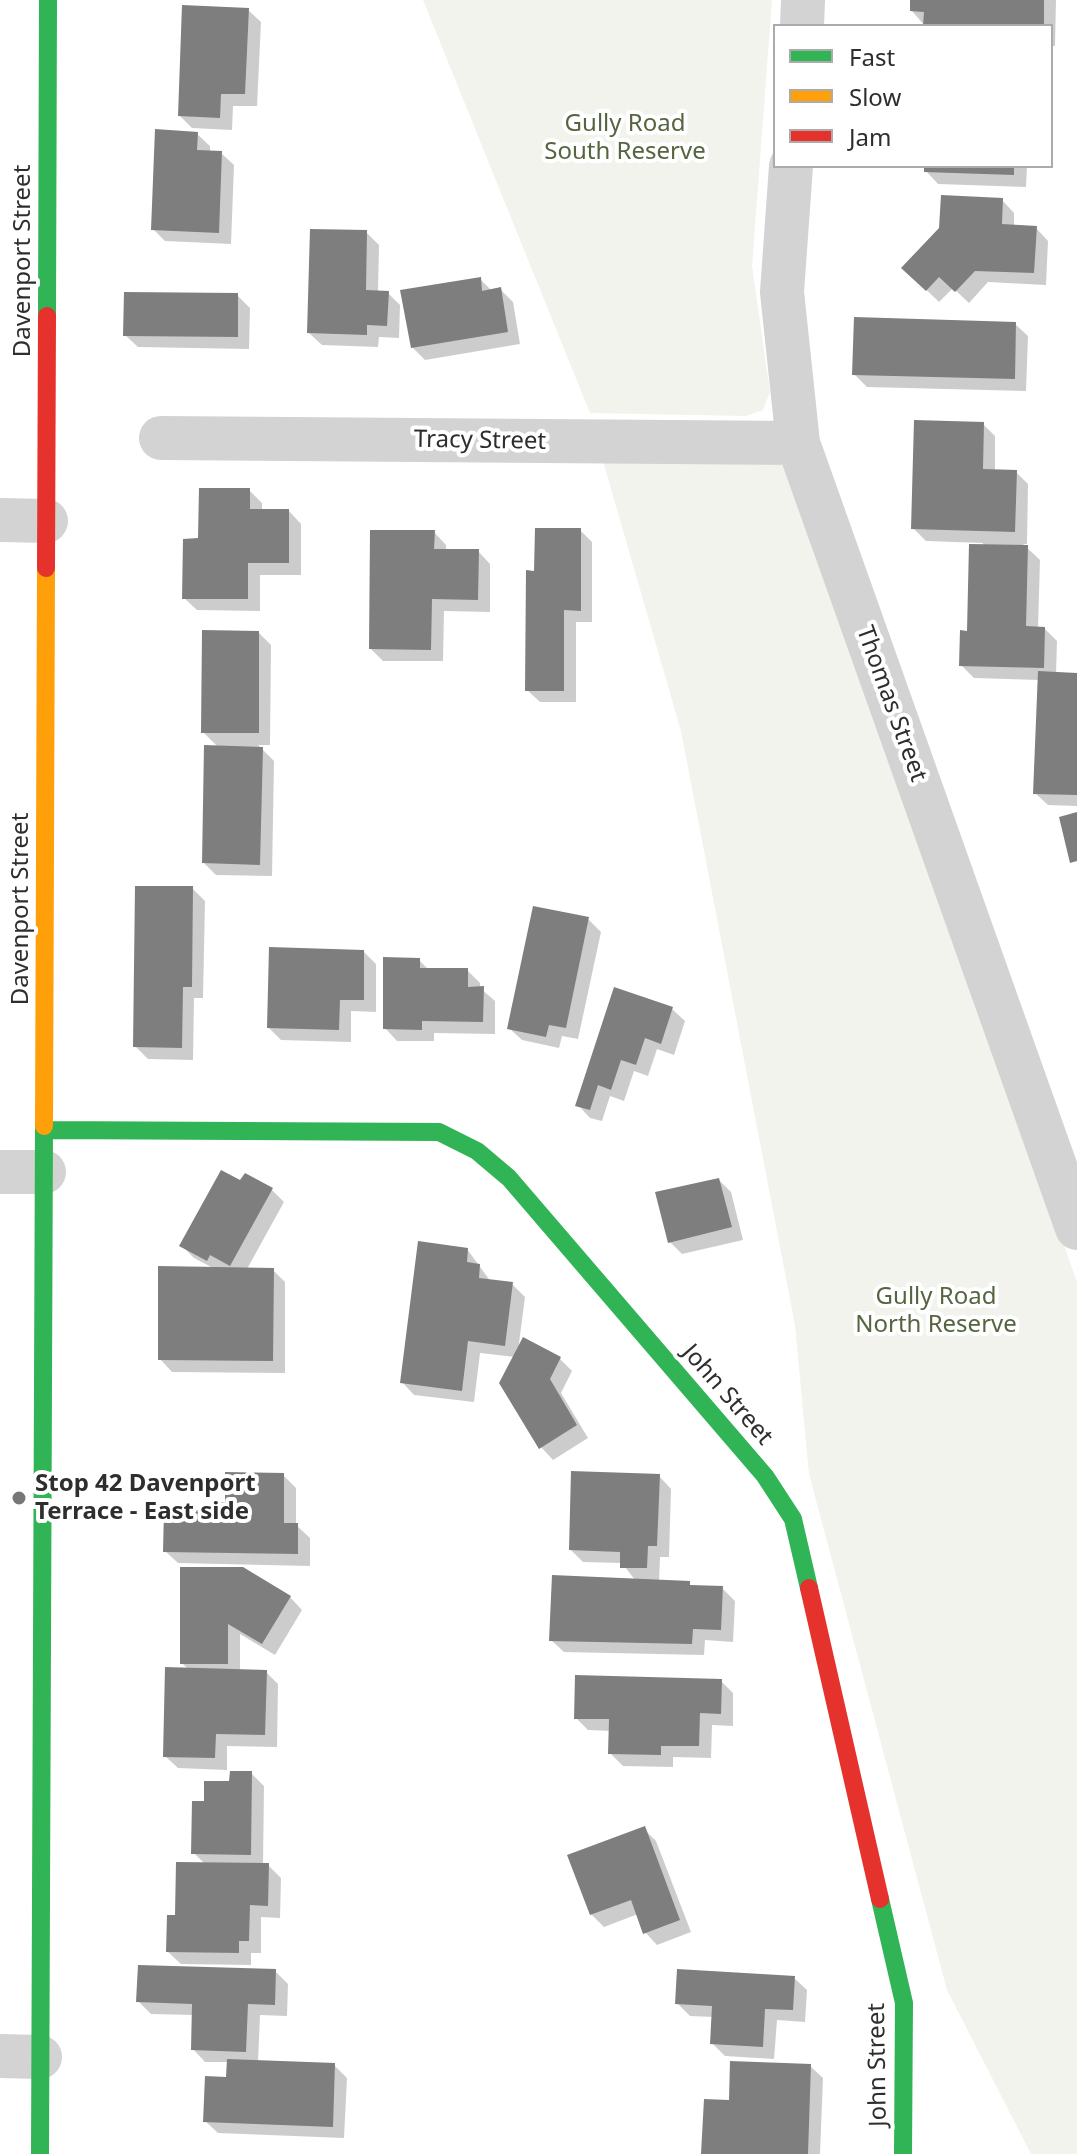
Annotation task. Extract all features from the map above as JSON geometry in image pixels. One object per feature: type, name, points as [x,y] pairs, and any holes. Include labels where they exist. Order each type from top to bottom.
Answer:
[{"type":"street","name":"Davenport Street","points":[[40,2154],[20,2056],[45,1130],[48,0]]},
{"type":"street","points":[[802,24],[803,0]]},
{"type":"street","name":"Thomas Street","points":[[791,168],[782,292],[798,443],[1077,1228]]},
{"type":"street","name":"Tracy Street","points":[[161,438],[798,443]]},
{"type":"street","points":[[0,520],[46,521]]},
{"type":"street","name":"John Street","points":[[45,1130],[439,1132],[463,1142],[491,1159],[509,1178],[765,1476],[793,1519],[904,2003],[903,2154]]},
{"type":"street","points":[[0,1172],[44,1172]]},
{"type":"green space","name":"Gully Road South Reserve","points":[[423,0],[772,0],[752,266],[770,392],[763,410],[746,416],[590,413]]},
{"type":"green space","name":"Gully Road North Reserve","points":[[603,461],[787,464],[1077,1282],[1077,2154],[1031,2154],[947,1990],[809,1474],[795,1325],[681,731]]},
{"type":"building","points":[[910,0],[1044,0],[1044,24],[923,24],[924,12],[910,11]]},
{"type":"building","points":[[182,5],[249,8],[245,94],[221,94],[220,118],[178,116]]},
{"type":"building","points":[[155,129],[198,132],[197,150],[222,151],[219,233],[151,230]]},
{"type":"building","points":[[924,168],[1014,168],[1014,175],[924,172]]},
{"type":"building","points":[[941,195],[1003,198],[1002,224],[1037,226],[1034,273],[975,271],[955,292],[939,277],[926,291],[901,268],[939,228]]},
{"type":"building","points":[[310,229],[367,230],[366,290],[389,291],[387,326],[367,325],[367,335],[307,333]]},
{"type":"building","points":[[481,277],[482,291],[501,287],[508,332],[411,348],[400,290]]},
{"type":"building","points":[[124,292],[238,293],[238,337],[123,336]]},
{"type":"building","points":[[854,317],[1016,322],[1015,379],[852,375]]},
{"type":"building","points":[[914,420],[984,422],[983,469],[1017,470],[1015,532],[911,529]]},
{"type":"building","points":[[199,488],[250,488],[250,509],[289,509],[289,563],[248,563],[248,599],[182,599],[183,539],[198,538]]},
{"type":"building","points":[[535,528],[581,528],[581,611],[564,610],[564,691],[525,691],[526,570],[534,571]]},
{"type":"building","points":[[370,530],[435,530],[434,549],[479,549],[478,600],[432,599],[431,650],[369,649]]},
{"type":"building","points":[[969,544],[1028,545],[1026,626],[1045,627],[1044,668],[959,666],[960,630],[967,631]]},
{"type":"building","points":[[202,630],[259,631],[259,733],[201,733]]},
{"type":"building","points":[[1038,671],[1077,673],[1077,795],[1033,794]]},
{"type":"building","points":[[204,745],[263,747],[260,865],[202,863]]},
{"type":"building","points":[[1077,812],[1077,861],[1070,863],[1059,817]]},
{"type":"building","points":[[135,886],[193,886],[192,987],[183,987],[182,1048],[133,1047]]},
{"type":"building","points":[[533,906],[589,917],[566,1028],[549,1025],[546,1037],[507,1029]]},
{"type":"building","points":[[269,947],[364,950],[364,1000],[340,1000],[339,1030],[267,1028]]},
{"type":"building","points":[[383,957],[420,958],[420,968],[468,968],[468,987],[484,986],[483,1022],[422,1021],[422,1030],[383,1029]]},
{"type":"building","points":[[614,987],[673,1007],[661,1044],[645,1038],[636,1065],[621,1060],[611,1090],[598,1085],[590,1110],[575,1106]]},
{"type":"building","points":[[221,1170],[240,1180],[245,1173],[273,1188],[230,1266],[210,1255],[207,1261],[179,1246]]},
{"type":"building","points":[[719,1178],[732,1227],[668,1243],[655,1192]]},
{"type":"building","points":[[418,1241],[468,1248],[467,1262],[480,1264],[479,1278],[513,1282],[505,1346],[468,1341],[462,1391],[400,1383]]},
{"type":"building","points":[[158,1266],[274,1268],[273,1361],[158,1360]]},
{"type":"building","points":[[523,1337],[561,1357],[550,1379],[577,1425],[539,1449],[499,1383]]},
{"type":"building","points":[[571,1471],[660,1474],[657,1546],[648,1546],[647,1568],[620,1568],[620,1552],[569,1550]]},
{"type":"building","points":[[225,1472],[284,1473],[284,1523],[298,1523],[298,1554],[163,1552],[164,1509],[212,1510],[212,1502],[225,1502]]},
{"type":"building","points":[[180,1567],[243,1567],[291,1596],[262,1644],[228,1624],[228,1664],[180,1664]]},
{"type":"building","points":[[552,1575],[690,1581],[690,1585],[723,1586],[721,1630],[693,1629],[692,1644],[549,1641]]},
{"type":"building","points":[[165,1667],[267,1670],[265,1735],[216,1734],[215,1758],[163,1757]]},
{"type":"building","points":[[575,1675],[722,1679],[721,1714],[700,1713],[699,1746],[661,1746],[661,1755],[608,1754],[609,1719],[574,1719]]},
{"type":"building","points":[[230,1771],[252,1771],[251,1855],[191,1854],[192,1801],[204,1801],[204,1781],[229,1781]]},
{"type":"building","points":[[645,1826],[680,1920],[643,1934],[631,1900],[590,1915],[567,1855]]},
{"type":"building","points":[[176,1862],[269,1863],[268,1906],[250,1905],[249,1941],[239,1941],[239,1953],[166,1952],[167,1915],[175,1915]]},
{"type":"building","points":[[138,1965],[276,1969],[275,2005],[248,2004],[246,2052],[191,2050],[192,2004],[136,2002]]},
{"type":"building","points":[[677,1969],[795,1976],[793,2010],[765,2009],[763,2047],[710,2044],[712,2006],[675,2004]]},
{"type":"building","points":[[227,2059],[335,2063],[333,2127],[203,2122],[205,2076],[226,2077]]},
{"type":"building","points":[[730,2061],[811,2064],[808,2154],[701,2154],[704,2099],[729,2100]]},
{"type":"traffic: fast","points":[[47,316],[48,0]]},
{"type":"traffic: fast","points":[[40,2154],[44,1126]]},
{"type":"traffic: fast","points":[[45,1130],[439,1132],[477,1151],[509,1178],[765,1476],[793,1519],[809,1588]]},
{"type":"traffic: fast","points":[[880,1899],[904,2003],[903,2154]]},
{"type":"traffic: slow","points":[[44,1126],[46,568]]},
{"type":"traffic: jam","points":[[46,568],[47,316]]},
{"type":"traffic: jam","points":[[809,1588],[880,1899]]},
{"type":"place","name":"Stop 42 Davenport Terrace - East side","points":[[19,1498]]}]
